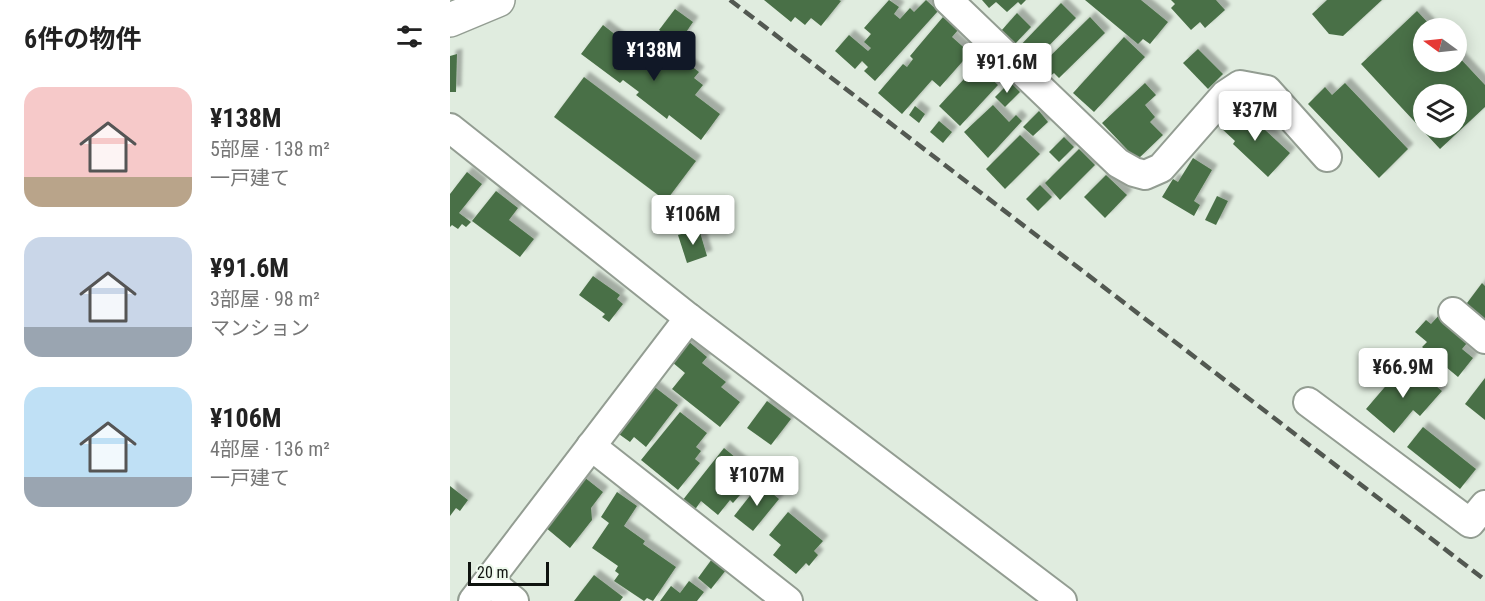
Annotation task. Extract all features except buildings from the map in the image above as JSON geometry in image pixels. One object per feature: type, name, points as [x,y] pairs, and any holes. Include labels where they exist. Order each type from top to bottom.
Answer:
[{"type":"street","points":[[450,20],[498,0]]},
{"type":"street","points":[[948,0],[1118,163],[1134,172],[1145,175],[1161,168],[1225,95],[1240,85],[1267,90],[1327,157]]},
{"type":"street","points":[[450,128],[689,318],[1062,601]]},
{"type":"street","points":[[1453,312],[1485,339]]},
{"type":"street","points":[[514,601],[481,591],[689,318]]},
{"type":"street","points":[[1308,402],[1470,523],[1485,504]]},
{"type":"street","points":[[591,446],[788,601]]},
{"type":"railway","points":[[730,0],[1485,580]]}]
